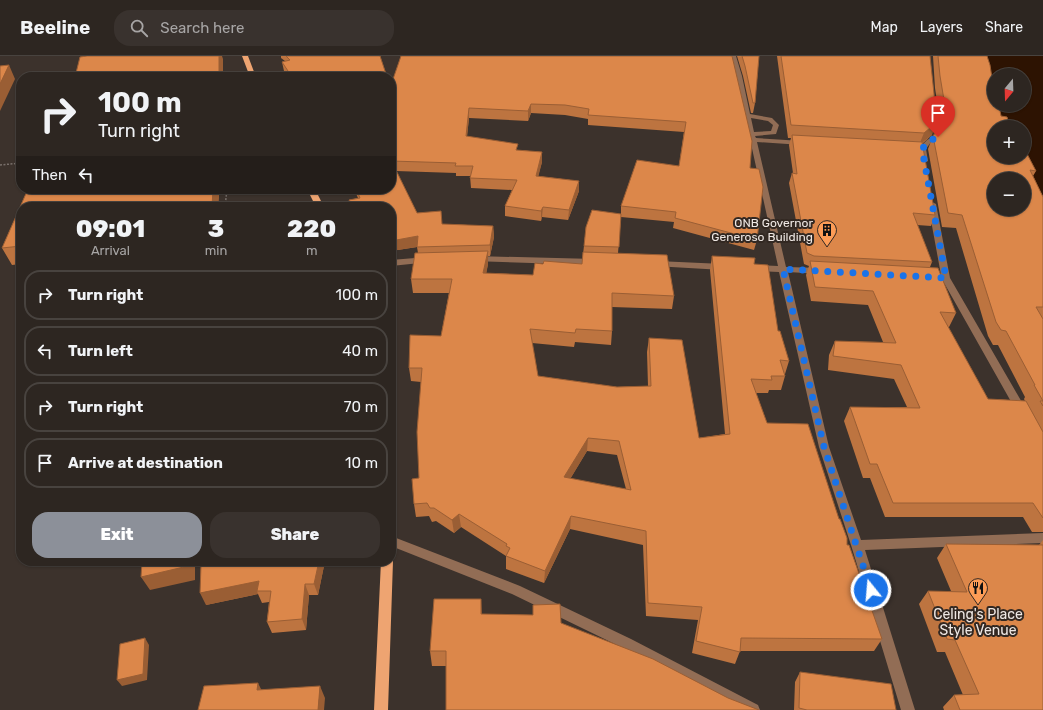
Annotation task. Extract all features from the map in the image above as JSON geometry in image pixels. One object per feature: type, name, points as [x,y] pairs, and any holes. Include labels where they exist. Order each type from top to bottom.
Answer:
[{"type":"main road","points":[[245,56],[251,72]]},
{"type":"main road","points":[[381,710],[387,566]]},
{"type":"street","points":[[731,58],[739,76],[746,115],[824,447],[857,545],[908,710]]},
{"type":"street","points":[[925,167],[918,149],[929,141],[938,137],[933,102]]},
{"type":"street","points":[[746,115],[770,119],[776,125],[774,133],[752,137]]},
{"type":"street","points":[[752,137],[806,143]]},
{"type":"street","points":[[931,198],[946,278],[1025,416]]},
{"type":"street","points":[[466,259],[503,258],[607,262]]},
{"type":"street","points":[[396,263],[437,260]]},
{"type":"street","points":[[647,264],[829,272]]},
{"type":"street","points":[[915,276],[946,278]]},
{"type":"street","points":[[857,545],[1043,538]]},
{"type":"street","points":[[396,543],[516,590],[626,643],[753,710]]},
{"type":"path","points":[[0,165],[16,163]]},
{"type":"shaded area","points":[[976,56],[1043,56],[1043,196],[1031,176],[1031,172],[1028,172],[1023,164],[1031,164],[1031,120],[1001,120],[998,112],[1031,112],[1031,68],[987,68],[987,84]]},
{"type":"building","points":[[219,56],[219,72],[76,72],[80,57]]},
{"type":"building","points":[[286,56],[380,56],[385,72],[289,72],[282,62],[290,60]]},
{"type":"building","points":[[401,56],[732,56],[752,141],[750,168],[759,169],[763,187],[757,240],[675,218],[676,212],[621,206],[637,160],[679,166],[686,122],[588,115],[589,109],[565,105],[531,104],[528,111],[469,108],[466,136],[518,144],[516,150],[542,152],[536,176],[579,181],[569,210],[543,207],[541,211],[505,206],[517,180],[470,178],[473,166],[455,166],[456,163],[396,161],[395,72]]},
{"type":"building","points":[[742,56],[759,56],[755,103],[753,103]]},
{"type":"building","points":[[781,56],[930,56],[937,122],[924,133],[791,125]]},
{"type":"building","points":[[938,56],[987,56],[990,68],[987,68],[987,112],[1000,112],[1001,116],[1007,117],[1008,120],[987,120],[987,164],[1031,164],[1031,161],[1036,171],[987,172],[987,216],[1031,216],[1031,172],[1043,197],[1043,307],[1036,307],[1043,319],[1043,401],[1006,331],[1001,330],[996,322],[962,215],[948,213],[933,136],[937,130],[948,124]]},
{"type":"building","points":[[9,65],[0,84],[0,66]]},
{"type":"building","points":[[792,135],[922,142],[935,215],[913,213],[932,262],[814,256],[807,253],[792,173],[797,174]]},
{"type":"building","points":[[396,170],[417,213],[441,211],[442,224],[493,226],[490,245],[417,247],[418,236],[396,240],[396,202],[350,202],[349,200],[360,198],[358,194],[396,194]]},
{"type":"building","points":[[26,194],[213,194],[212,202],[22,202]]},
{"type":"building","points":[[592,210],[621,214],[619,247],[584,246],[586,227]]},
{"type":"building","points":[[16,216],[16,247],[2,248]]},
{"type":"building","points":[[488,251],[483,273],[533,275],[535,263],[543,264],[544,261],[582,264],[583,252],[667,255],[674,296],[612,293],[612,331],[576,329],[575,333],[530,329],[538,376],[617,387],[651,386],[649,338],[682,340],[699,438],[730,434],[712,256],[755,258],[754,264],[768,265],[778,331],[780,331],[789,361],[780,360],[785,376],[771,376],[772,380],[751,379],[767,423],[808,424],[839,519],[847,538],[847,545],[849,545],[882,639],[741,638],[740,652],[696,641],[702,607],[648,603],[646,531],[571,516],[545,571],[506,556],[510,548],[506,546],[507,544],[459,514],[452,520],[434,508],[430,508],[427,503],[414,504],[412,479],[419,478],[417,432],[422,368],[409,368],[410,335],[441,336],[452,279],[411,279],[415,253]],"holes":[[[588,438],[619,441],[631,490],[564,477]]]},
{"type":"building","points":[[810,261],[938,268],[956,313],[940,312],[988,399],[1026,401],[1043,432],[1043,518],[1033,503],[893,503],[877,464],[870,464],[850,407],[920,408],[901,365],[833,356],[835,341],[896,343],[873,291],[815,287]]},
{"type":"building","points":[[946,544],[1043,545],[1043,710],[960,710],[954,695],[979,694],[955,640],[947,639],[928,591],[967,592]]},
{"type":"building","points":[[142,566],[188,566],[141,577]]},
{"type":"building","points":[[201,566],[318,566],[314,584],[305,584],[302,619],[267,622],[271,591],[257,591],[259,581],[200,593]]},
{"type":"building","points":[[434,599],[481,599],[481,614],[533,615],[533,605],[560,604],[561,623],[653,659],[728,698],[759,710],[446,710],[446,651],[430,651]]},
{"type":"building","points":[[145,638],[143,674],[117,680],[120,644]]},
{"type":"building","points":[[800,672],[891,684],[896,710],[807,710],[799,708]]},
{"type":"building","points":[[258,683],[257,690],[320,686],[318,710],[198,710],[204,686]]},
{"type":"place","name":"ONB Governor Generoso Building","points":[[827,247]]},
{"type":"place","name":"Celing's Place Style Venue","points":[[978,605]]},
{"type":"route","points":[[871,590],[824,447],[783,269],[946,278],[922,149],[929,141],[938,137]]}]
